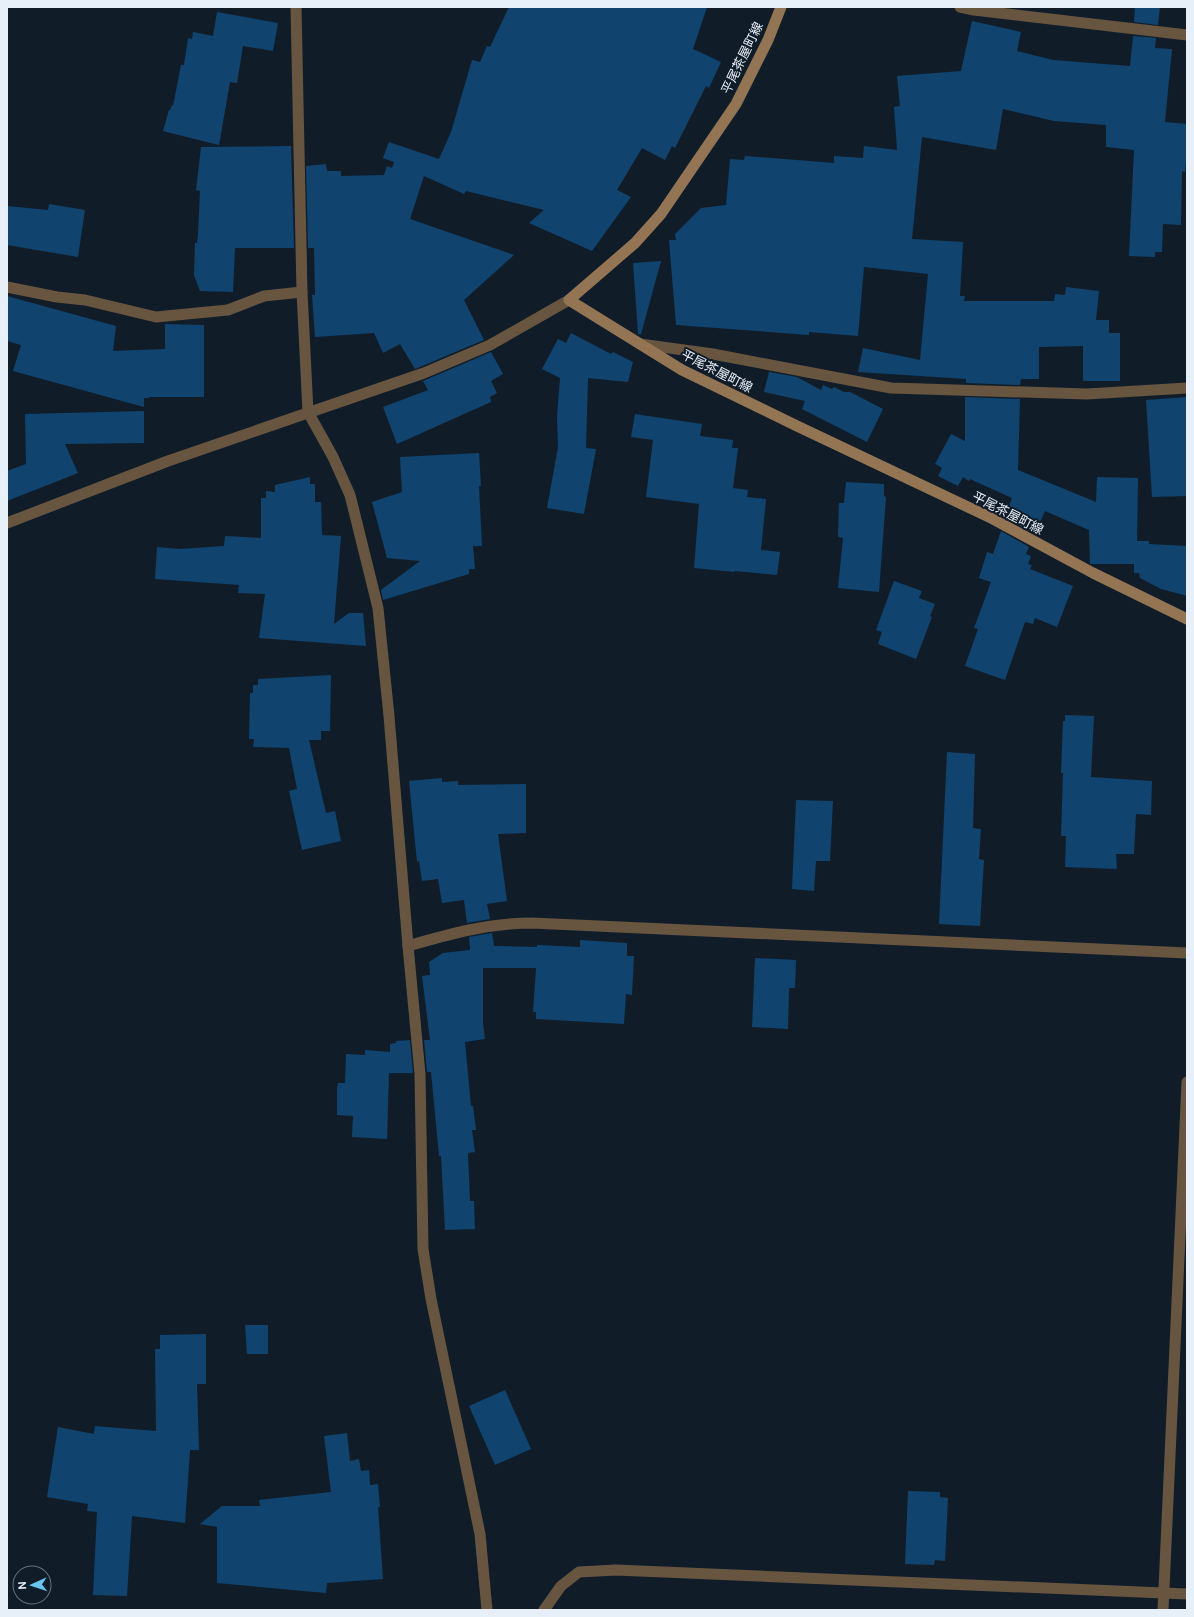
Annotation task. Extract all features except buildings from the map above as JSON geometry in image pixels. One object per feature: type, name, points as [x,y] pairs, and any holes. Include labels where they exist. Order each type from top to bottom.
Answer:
[{"type":"main road","name":"平尾茶屋町線","points":[[781,7],[768,40],[736,104],[661,214],[635,243],[569,300],[682,370],[989,517],[1093,573],[1187,619]]},
{"type":"street","points":[[296,7],[302,292],[308,412],[333,457],[350,496],[378,608],[389,716],[420,1074],[423,1249],[431,1299],[480,1534],[487,1610]]},
{"type":"street","points":[[960,7],[990,12],[1187,35]]},
{"type":"street","points":[[7,287],[57,297],[85,300],[156,317],[228,310],[264,296],[302,292]]},
{"type":"street","points":[[7,523],[168,460],[424,373],[490,345],[569,300]]},
{"type":"street","points":[[640,344],[713,354],[891,388],[1087,394],[1187,388]]},
{"type":"street","points":[[408,946],[447,934],[477,928],[508,923],[532,923],[1187,953]]},
{"type":"street","points":[[1163,1610],[1187,1082]]},
{"type":"street","points":[[544,1610],[561,1586],[579,1572],[616,1570],[1187,1594]]}]
